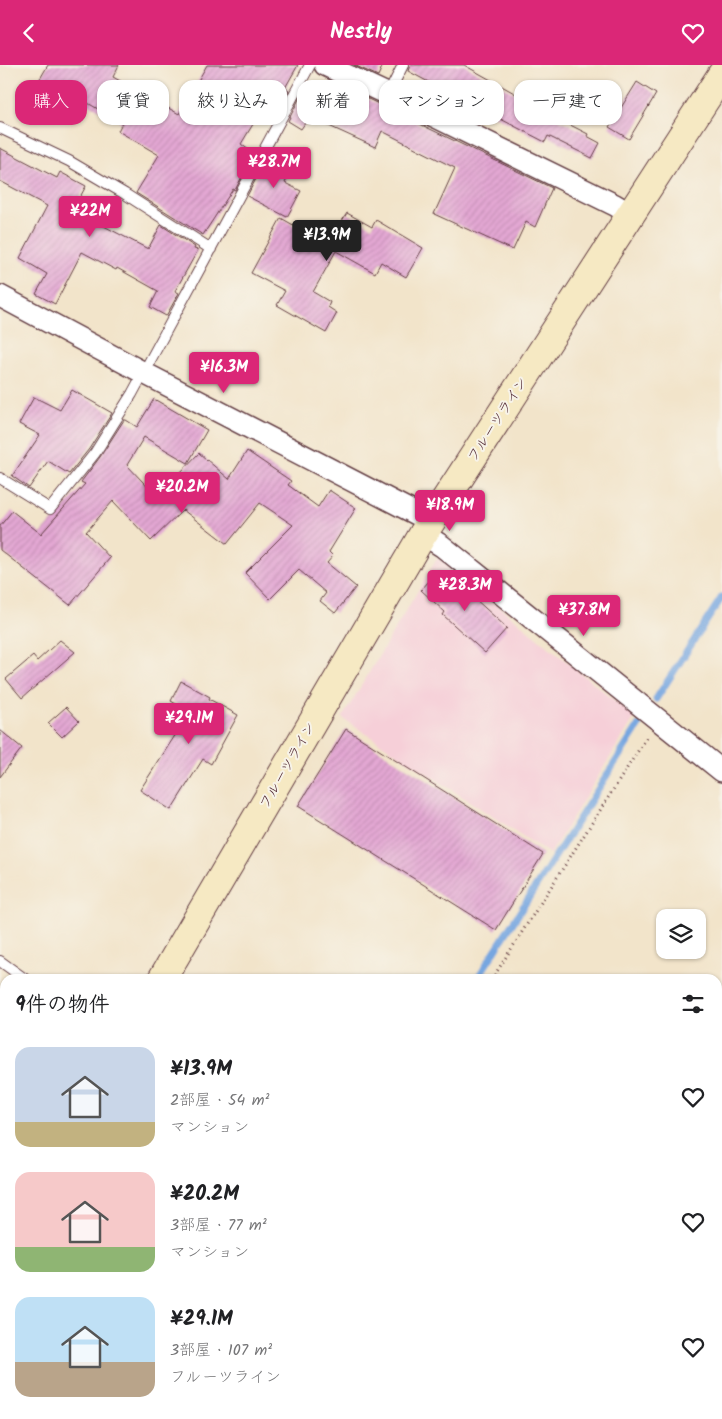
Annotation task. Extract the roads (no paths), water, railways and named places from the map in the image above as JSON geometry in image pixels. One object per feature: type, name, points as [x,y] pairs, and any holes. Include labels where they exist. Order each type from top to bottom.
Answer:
[{"type":"street","points":[[325,65],[379,91]]},
{"type":"street","name":"フルーツライン","points":[[165,974],[427,528],[722,74]]},
{"type":"street","points":[[450,125],[597,196],[630,214]]},
{"type":"street","points":[[0,296],[427,528],[442,545],[722,771]]},
{"type":"lane","points":[[0,478],[50,509],[95,453],[144,373],[310,65]]},
{"type":"lane","points":[[396,80],[403,65]]},
{"type":"lane","points":[[0,128],[69,161],[211,249]]},
{"type":"lane","points":[[0,961],[17,974]]},
{"type":"waterway","points":[[656,699],[722,597]]},
{"type":"waterway","points":[[480,974],[639,725]]}]
